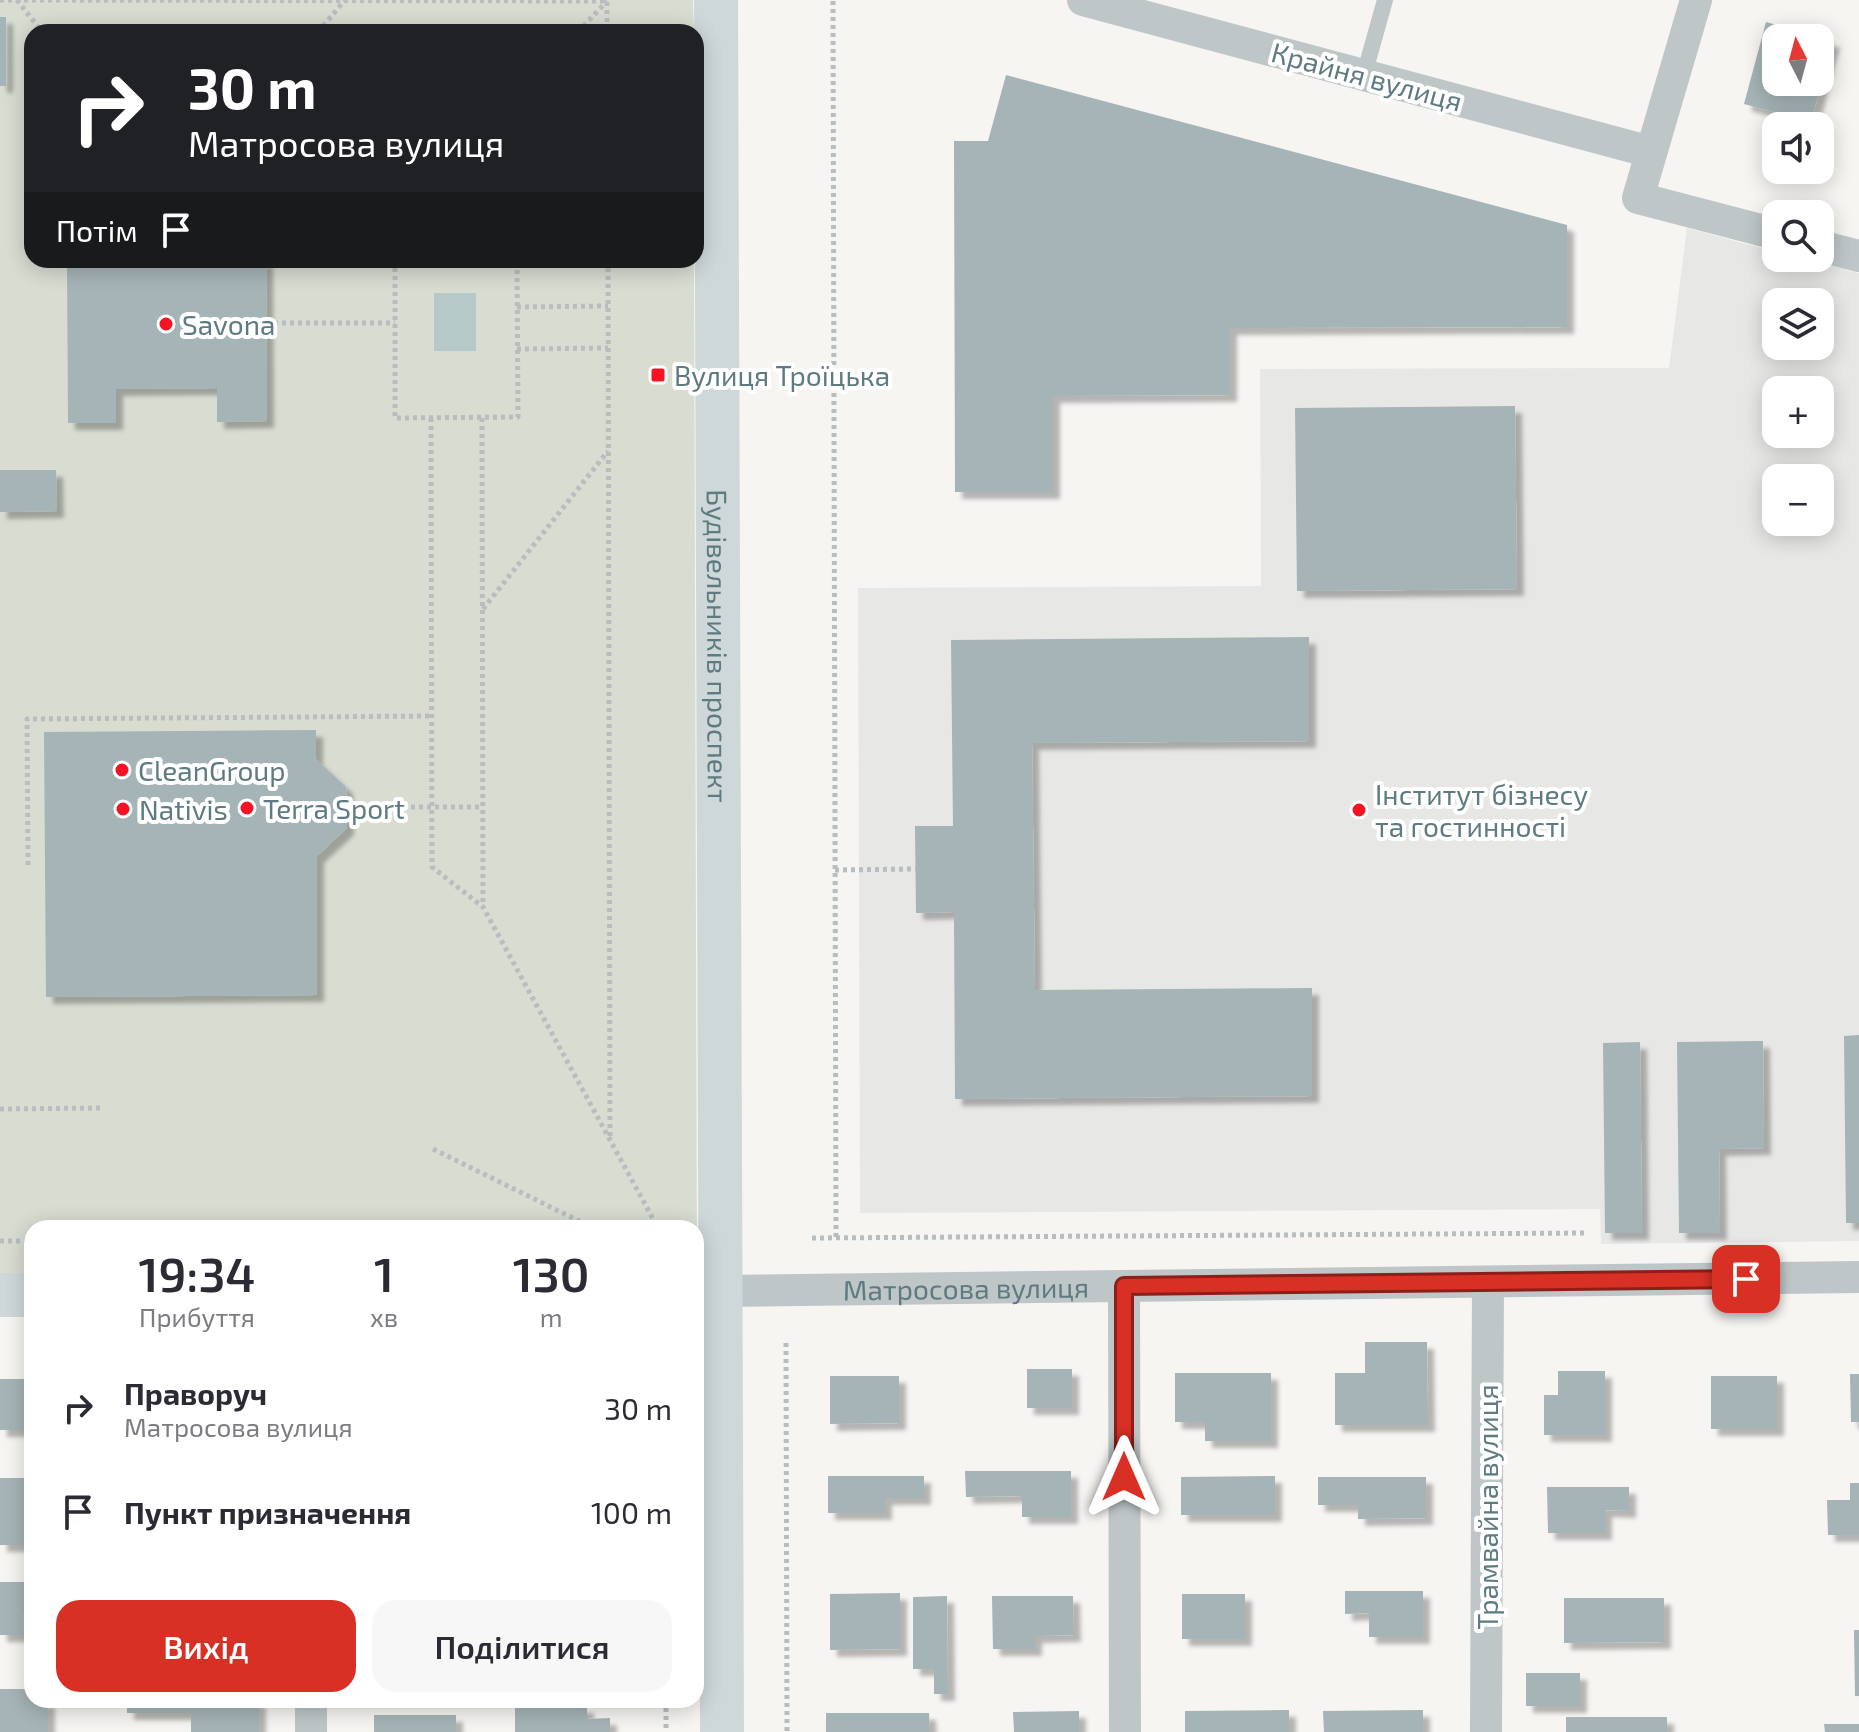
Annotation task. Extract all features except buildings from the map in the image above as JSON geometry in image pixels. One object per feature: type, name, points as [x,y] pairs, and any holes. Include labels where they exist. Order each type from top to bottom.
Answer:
[{"type":"main road","name":"Будівельників проспект","points":[[716,0],[708,1291],[722,1732]]},
{"type":"main road","points":[[0,1295],[24,1295]]},
{"type":"street","name":"Крайня вулиця","points":[[1083,0],[1651,152]]},
{"type":"street","points":[[1696,0],[1638,198],[1762,230]]},
{"type":"street","points":[[1834,250],[1859,256]]},
{"type":"street","name":"Матросова вулиця","points":[[708,1291],[1859,1277]]},
{"type":"street","name":"Трамвайна вулиця","points":[[1486,1732],[1488,1282]]},
{"type":"street","points":[[1124,1286],[1125,1732]]},
{"type":"street","points":[[311,1708],[311,1732]]},
{"type":"lane","points":[[1364,75],[1385,0]]},
{"type":"path","points":[[0,0],[607,1]]},
{"type":"path","points":[[17,0],[36,24]]},
{"type":"path","points":[[325,24],[345,0]]},
{"type":"path","points":[[585,24],[607,1]]},
{"type":"path","points":[[607,1],[607,24]]},
{"type":"path","points":[[833,1],[836,1237]]},
{"type":"path","points":[[395,268],[395,418],[518,417],[517,268]]},
{"type":"path","points":[[608,268],[610,1139]]},
{"type":"path","points":[[517,307],[608,306]]},
{"type":"path","points":[[266,323],[395,323]]},
{"type":"path","points":[[517,349],[608,348]]},
{"type":"path","points":[[431,418],[432,867],[483,907],[654,1220]]},
{"type":"path","points":[[482,418],[483,907]]},
{"type":"path","points":[[482,610],[609,449]]},
{"type":"path","points":[[28,865],[27,719],[431,716]]},
{"type":"path","points":[[347,807],[483,807]]},
{"type":"path","points":[[835,870],[916,869]]},
{"type":"path","points":[[0,1109],[101,1108]]},
{"type":"path","points":[[433,1149],[577,1220]]},
{"type":"path","points":[[812,1238],[1586,1233]]},
{"type":"path","points":[[0,1241],[24,1241]]},
{"type":"path","points":[[786,1343],[787,1732]]},
{"type":"path","points":[[666,1708],[666,1732]]},
{"type":"shaded area","points":[[0,0],[693,0],[694,24],[24,24],[24,268],[694,268],[697,1220],[24,1220],[24,1275],[0,1275]]},
{"type":"shaded area","name":"Інститут бізнесу та гостинності","points":[[1687,228],[1762,248],[1762,272],[1834,272],[1834,267],[1859,273],[1859,1241],[1601,1244],[1600,1209],[860,1213],[858,588],[1261,586],[1260,369],[1669,368]]},
{"type":"shaded area","points":[[434,293],[476,293],[476,351],[434,351]]},
{"type":"place","name":"Savona","points":[[166,324]]},
{"type":"place","name":"Вулиця Троїцька","points":[[658,375]]},
{"type":"place","name":"CleanGroup","points":[[122,770]]},
{"type":"place","name":"Terra Sport","points":[[247,808]]},
{"type":"place","name":"Nativis","points":[[123,809]]},
{"type":"place","name":"Інститут бізнесу та гостинності","points":[[1359,810]]},
{"type":"route","points":[[1124,1477],[1124,1286],[1746,1279]]}]
